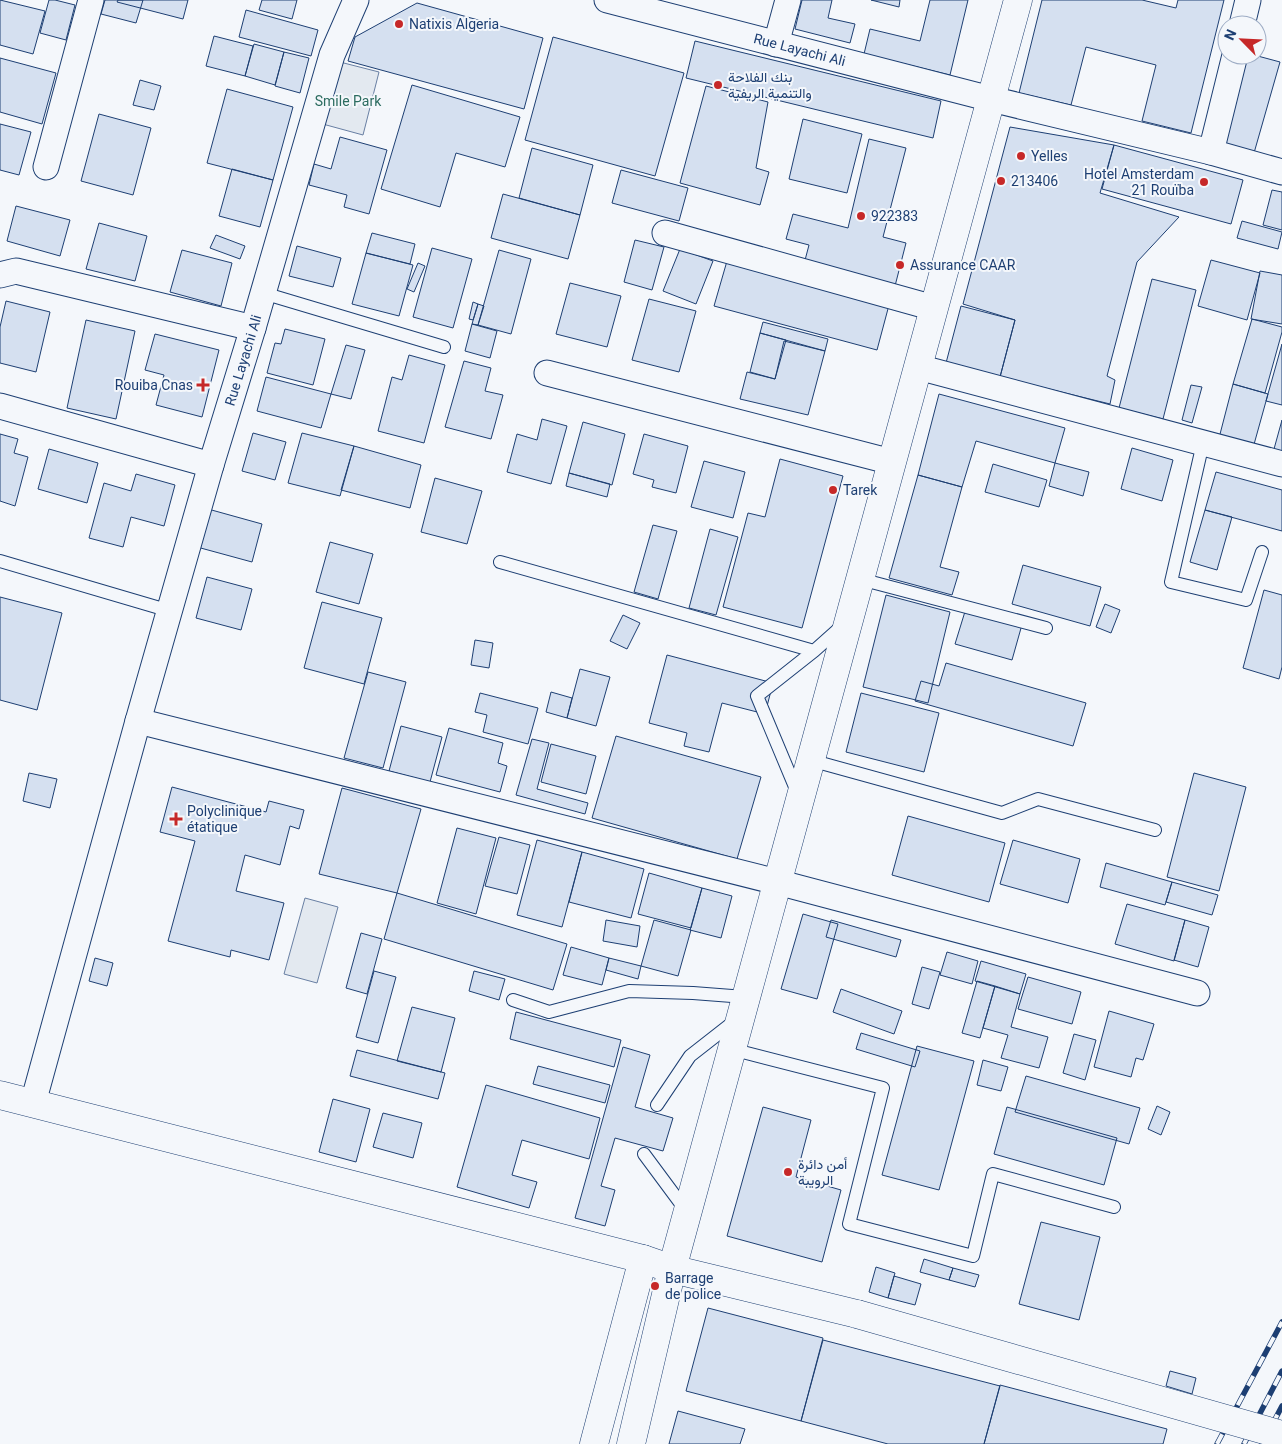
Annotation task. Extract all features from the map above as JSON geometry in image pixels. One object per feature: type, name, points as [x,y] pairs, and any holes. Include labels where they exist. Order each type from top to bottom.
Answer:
[{"type":"main road","points":[[633,1442],[672,1269],[687,1212],[1018,0]]},
{"type":"main road","points":[[0,1095],[672,1269],[857,1314],[1282,1435]]},
{"type":"main road","points":[[594,1444],[643,1260]]},
{"type":"street","points":[[46,167],[91,0]]},
{"type":"street","name":"Rue Layachi Ali","points":[[32,1103],[211,465],[253,328],[332,55],[356,0]]},
{"type":"street","name":"Rue Layachi Ali","points":[[608,0],[665,7],[776,44],[991,99],[1211,152],[1282,172]]},
{"type":"street","points":[[776,44],[788,0]]},
{"type":"street","points":[[1244,15],[1248,0]]},
{"type":"street","points":[[1211,152],[1233,65]]},
{"type":"street","points":[[665,233],[934,308]]},
{"type":"street","points":[[0,276],[16,272],[253,328]]},
{"type":"street","points":[[918,367],[1282,464]]},
{"type":"street","points":[[546,373],[892,462]]},
{"type":"street","points":[[0,406],[211,465]]},
{"type":"street","points":[[138,721],[777,882],[1198,993]]},
{"type":"lane","points":[[263,293],[444,347]]},
{"type":"lane","points":[[1203,443],[1170,582],[1246,600],[1262,552]]},
{"type":"lane","points":[[0,560],[170,611]]},
{"type":"lane","points":[[500,562],[814,651]]},
{"type":"lane","points":[[860,579],[1046,628]]},
{"type":"lane","points":[[800,798],[757,696],[814,651],[849,620]]},
{"type":"lane","points":[[810,760],[1002,813],[1038,799],[1155,830]]},
{"type":"lane","points":[[513,1000],[549,1012],[629,991],[693,993],[743,1007]]},
{"type":"lane","points":[[657,1105],[690,1056],[743,1007]]},
{"type":"lane","points":[[732,1049],[883,1088],[849,1224],[973,1256],[993,1174],[1114,1207]]},
{"type":"lane","points":[[644,1154],[687,1212]]},
{"type":"green space","name":"Smile Park","points":[[336,61],[379,72],[363,135],[319,123]]},
{"type":"green space","points":[[305,898],[338,907],[317,983],[284,974]]},
{"type":"building","points":[[0,0],[45,11],[33,54],[0,45]]},
{"type":"building","points":[[49,0],[75,5],[66,40],[40,33]]},
{"type":"building","points":[[105,0],[143,0],[136,23],[101,14]]},
{"type":"building","points":[[118,0],[188,0],[183,19],[117,2]]},
{"type":"building","points":[[262,0],[297,0],[292,19],[259,10]]},
{"type":"building","points":[[802,0],[832,0],[828,18],[855,24],[850,43],[795,29]]},
{"type":"building","points":[[871,0],[900,0],[899,7]]},
{"type":"building","points":[[930,0],[968,0],[950,75],[864,54],[870,29],[920,41]]},
{"type":"building","points":[[1042,0],[1142,0],[1176,8],[1178,0],[1224,0],[1220,15],[1217,15],[1217,28],[1191,133],[1142,121],[1156,65],[1086,47],[1071,105],[1019,93]]},
{"type":"building","points":[[417,3],[543,38],[524,109],[348,61],[355,37]]},
{"type":"building","points":[[246,10],[318,30],[311,56],[239,37]]},
{"type":"building","points":[[214,36],[253,46],[245,76],[206,66]]},
{"type":"building","points":[[553,37],[684,73],[655,176],[525,140]]},
{"type":"building","points":[[695,41],[941,101],[933,138],[686,78]]},
{"type":"building","points":[[254,44],[284,52],[275,85],[245,76]]},
{"type":"building","points":[[284,52],[309,58],[300,93],[275,86]]},
{"type":"building","points":[[0,58],[56,73],[42,124],[0,112]]},
{"type":"building","points":[[1267,58],[1280,62],[1254,153],[1217,142],[1238,65],[1267,65]]},
{"type":"building","points":[[140,80],[161,86],[154,110],[133,105]]},
{"type":"building","points":[[412,85],[520,117],[505,167],[456,153],[440,207],[381,189]]},
{"type":"building","points":[[706,86],[768,102],[756,168],[769,172],[760,205],[680,183]]},
{"type":"building","points":[[227,89],[293,107],[273,180],[207,163]]},
{"type":"building","points":[[99,114],[151,128],[133,195],[81,181]]},
{"type":"building","points":[[803,119],[862,134],[847,193],[789,179]]},
{"type":"building","points":[[0,124],[31,132],[19,175],[0,170]]},
{"type":"building","points":[[1010,127],[1114,145],[1100,193],[1179,217],[1137,262],[1107,376],[1115,380],[1110,404],[1000,377],[1015,320],[963,304]]},
{"type":"building","points":[[340,137],[387,150],[369,214],[344,207],[347,195],[309,185],[314,164],[331,169]]},
{"type":"building","points":[[869,139],[906,148],[883,237],[906,243],[895,286],[804,264],[809,245],[786,239],[793,214],[848,228]]},
{"type":"building","points":[[1114,145],[1243,180],[1231,224],[1102,189]]},
{"type":"building","points":[[532,148],[593,165],[580,215],[519,198]]},
{"type":"building","points":[[232,169],[273,180],[260,227],[219,216]]},
{"type":"building","points":[[621,170],[688,188],[679,221],[612,203]]},
{"type":"building","points":[[1272,190],[1282,192],[1282,230],[1263,225]]},
{"type":"building","points":[[503,194],[580,215],[568,259],[491,238]]},
{"type":"building","points":[[16,206],[70,220],[60,256],[7,241]]},
{"type":"building","points":[[1242,221],[1282,232],[1278,249],[1237,238]]},
{"type":"building","points":[[99,223],[147,236],[135,281],[86,269]]},
{"type":"building","points":[[372,233],[415,244],[410,264],[366,253]]},
{"type":"building","points":[[216,235],[245,246],[240,259],[210,248]]},
{"type":"building","points":[[635,240],[664,247],[652,290],[624,282]]},
{"type":"building","points":[[297,246],[341,258],[333,287],[289,276]]},
{"type":"building","points":[[432,248],[472,259],[453,328],[413,317]]},
{"type":"building","points":[[680,249],[713,261],[696,304],[663,291]]},
{"type":"building","points":[[182,250],[232,263],[221,306],[170,292]]},
{"type":"building","points":[[499,250],[531,259],[511,334],[478,325]]},
{"type":"building","points":[[366,253],[413,265],[399,316],[352,304]]},
{"type":"building","points":[[1211,260],[1260,273],[1247,320],[1198,306]]},
{"type":"building","points":[[727,261],[889,305],[877,350],[714,306]]},
{"type":"building","points":[[418,263],[425,266],[414,292],[407,289]]},
{"type":"building","points":[[1260,271],[1282,275],[1282,324],[1251,319]]},
{"type":"building","points":[[1152,279],[1196,290],[1163,419],[1119,408]]},
{"type":"building","points":[[570,283],[621,296],[607,347],[556,334]]},
{"type":"building","points":[[649,299],[696,311],[679,372],[632,360]]},
{"type":"building","points":[[6,301],[50,312],[36,372],[0,363],[0,327]]},
{"type":"building","points":[[473,302],[478,304],[473,320],[469,319]]},
{"type":"building","points":[[478,304],[484,306],[478,325],[472,324]]},
{"type":"building","points":[[961,306],[1015,320],[1000,377],[946,363]]},
{"type":"building","points":[[1252,319],[1282,327],[1265,393],[1233,384]]},
{"type":"building","points":[[86,320],[135,331],[116,419],[67,408]]},
{"type":"building","points":[[763,322],[828,339],[825,351],[760,333]]},
{"type":"building","points":[[472,324],[497,331],[490,358],[465,351]]},
{"type":"building","points":[[285,329],[325,339],[313,385],[267,373],[275,343],[281,344]]},
{"type":"building","points":[[760,333],[786,340],[775,379],[750,372]]},
{"type":"building","points":[[155,334],[219,350],[202,417],[156,405],[164,375],[145,370]]},
{"type":"building","points":[[784,341],[825,351],[808,415],[740,399],[747,372],[775,379]]},
{"type":"building","points":[[1282,344],[1282,405],[1266,401]]},
{"type":"building","points":[[346,345],[365,350],[351,399],[331,394]]},
{"type":"building","points":[[409,355],[445,365],[424,443],[378,431],[392,377],[402,380]]},
{"type":"building","points":[[464,361],[491,368],[485,391],[503,395],[491,439],[445,427]]},
{"type":"building","points":[[266,377],[331,394],[321,428],[257,411]]},
{"type":"building","points":[[1233,384],[1268,394],[1253,448],[1219,438]]},
{"type":"building","points":[[1191,385],[1202,387],[1192,423],[1182,420]]},
{"type":"building","points":[[939,394],[1065,428],[1055,463],[976,441],[962,487],[918,475]]},
{"type":"building","points":[[542,419],[567,426],[551,484],[507,472],[517,434],[537,440]]},
{"type":"building","points":[[1282,420],[1282,452],[1274,449]]},
{"type":"building","points":[[583,422],[625,434],[612,485],[569,473]]},
{"type":"building","points":[[253,433],[286,442],[275,480],[242,471]]},
{"type":"building","points":[[302,433],[354,446],[340,496],[288,483]]},
{"type":"building","points":[[0,434],[18,439],[14,453],[28,457],[15,506],[0,501]]},
{"type":"building","points":[[644,434],[688,446],[676,493],[652,487],[654,480],[633,474]]},
{"type":"building","points":[[354,446],[421,465],[410,508],[341,490]]},
{"type":"building","points":[[1132,448],[1173,460],[1162,501],[1121,489]]},
{"type":"building","points":[[49,449],[98,463],[87,503],[38,489]]},
{"type":"building","points":[[780,459],[843,476],[802,628],[723,607],[748,513],[765,517]]},
{"type":"building","points":[[704,461],[745,472],[733,518],[691,507]]},
{"type":"building","points":[[1055,463],[1089,472],[1083,496],[1049,486]]},
{"type":"building","points":[[993,464],[1047,480],[1039,507],[985,492]]},
{"type":"building","points":[[1216,472],[1282,490],[1282,531],[1205,510]]},
{"type":"building","points":[[569,473],[610,484],[607,497],[566,486]]},
{"type":"building","points":[[136,474],[175,485],[164,526],[131,517],[123,547],[89,538],[104,483],[131,491]]},
{"type":"building","points":[[918,475],[962,487],[940,567],[959,572],[952,595],[889,578]]},
{"type":"building","points":[[435,478],[482,491],[467,544],[421,532]]},
{"type":"building","points":[[208,509],[262,524],[252,562],[197,547]]},
{"type":"building","points":[[1205,510],[1232,517],[1217,570],[1190,562]]},
{"type":"building","points":[[653,525],[677,531],[658,599],[634,592]]},
{"type":"building","points":[[710,529],[738,537],[716,615],[689,608]]},
{"type":"building","points":[[330,542],[373,554],[359,604],[316,592]]},
{"type":"building","points":[[1023,565],[1101,587],[1090,626],[1012,604]]},
{"type":"building","points":[[207,577],[252,589],[241,630],[196,618]]},
{"type":"building","points":[[1264,590],[1282,595],[1282,667],[1279,679],[1243,668]]},
{"type":"building","points":[[886,595],[950,612],[928,703],[863,687]]},
{"type":"building","points":[[0,597],[62,613],[37,710],[0,700]]},
{"type":"building","points":[[322,602],[382,618],[364,684],[304,668]]},
{"type":"building","points":[[1105,604],[1120,610],[1111,633],[1096,627]]},
{"type":"building","points":[[967,605],[1023,621],[1012,660],[955,644]]},
{"type":"building","points":[[623,615],[640,623],[627,649],[610,641]]},
{"type":"building","points":[[475,640],[493,643],[489,668],[471,665]]},
{"type":"building","points":[[667,655],[773,683],[765,714],[722,703],[709,752],[684,746],[687,733],[649,723]]},
{"type":"building","points":[[946,663],[1086,703],[1073,746],[915,701],[921,681],[939,686]]},
{"type":"building","points":[[580,669],[610,677],[596,726],[567,718]]},
{"type":"building","points":[[368,672],[406,682],[383,768],[344,758]]},
{"type":"building","points":[[551,692],[572,698],[567,718],[546,712]]},
{"type":"building","points":[[480,693],[538,708],[528,744],[483,732],[487,715],[475,712]]},
{"type":"building","points":[[861,693],[939,713],[924,772],[846,752]]},
{"type":"building","points":[[401,726],[442,737],[430,782],[389,771]]},
{"type":"building","points":[[449,728],[503,743],[498,763],[507,766],[500,792],[436,775]]},
{"type":"building","points":[[616,736],[761,777],[737,859],[592,818]]},
{"type":"building","points":[[532,739],[549,743],[537,789],[588,803],[585,814],[516,795]]},
{"type":"building","points":[[551,744],[596,756],[586,794],[541,782]]},
{"type":"building","points":[[29,773],[57,779],[50,808],[23,801]]},
{"type":"building","points":[[1194,773],[1246,787],[1219,891],[1167,877]]},
{"type":"building","points":[[172,787],[266,812],[269,801],[304,810],[299,829],[290,826],[280,865],[245,855],[236,891],[284,903],[269,960],[231,950],[230,957],[168,941],[195,841],[160,832]]},
{"type":"building","points":[[342,788],[421,809],[397,893],[319,874]]},
{"type":"building","points":[[908,816],[1005,843],[989,902],[892,875]]},
{"type":"building","points":[[457,828],[496,838],[476,914],[437,903]]},
{"type":"building","points":[[499,837],[530,845],[517,894],[485,886]]},
{"type":"building","points":[[537,840],[582,852],[562,927],[517,915]]},
{"type":"building","points":[[1013,840],[1080,859],[1068,903],[1000,884]]},
{"type":"building","points":[[582,852],[644,869],[631,918],[569,902]]},
{"type":"building","points":[[1106,863],[1172,882],[1165,905],[1100,887]]},
{"type":"building","points":[[649,873],[702,888],[691,928],[638,914]]},
{"type":"building","points":[[1172,882],[1218,895],[1212,915],[1166,902]]},
{"type":"building","points":[[702,888],[732,896],[721,938],[690,930]]},
{"type":"building","points":[[397,893],[567,944],[553,990],[384,939]]},
{"type":"building","points":[[1127,904],[1185,920],[1174,961],[1115,944]]},
{"type":"building","points":[[803,914],[838,924],[817,999],[781,989]]},
{"type":"building","points":[[606,920],[640,926],[637,947],[603,941]]},
{"type":"building","points":[[654,920],[691,930],[678,976],[641,966]]},
{"type":"building","points":[[831,920],[901,940],[896,957],[826,937]]},
{"type":"building","points":[[1185,920],[1209,927],[1198,967],[1174,960]]},
{"type":"building","points":[[361,933],[382,939],[367,994],[346,988]]},
{"type":"building","points":[[571,947],[609,958],[602,985],[563,975]]},
{"type":"building","points":[[947,952],[978,961],[972,984],[940,975]]},
{"type":"building","points":[[95,958],[113,963],[107,986],[89,981]]},
{"type":"building","points":[[609,958],[641,966],[638,979],[606,970]]},
{"type":"building","points":[[981,961],[1026,974],[1020,994],[975,981]]},
{"type":"building","points":[[922,967],[940,972],[929,1009],[912,1004]]},
{"type":"building","points":[[374,971],[396,977],[378,1043],[356,1037]]},
{"type":"building","points":[[474,971],[505,979],[499,1000],[469,991]]},
{"type":"building","points":[[1028,977],[1081,992],[1072,1024],[1018,1009]]},
{"type":"building","points":[[977,981],[995,986],[980,1038],[962,1033]]},
{"type":"building","points":[[995,986],[1020,994],[1011,1027],[1048,1037],[1039,1068],[1001,1058],[1008,1035],[983,1028]]},
{"type":"building","points":[[841,989],[902,1011],[894,1034],[833,1012]]},
{"type":"building","points":[[412,1007],[455,1018],[441,1072],[397,1061]]},
{"type":"building","points":[[1109,1011],[1154,1024],[1143,1060],[1136,1058],[1131,1077],[1094,1067]]},
{"type":"building","points":[[516,1012],[621,1040],[614,1067],[510,1039]]},
{"type":"building","points":[[861,1033],[920,1051],[915,1067],[856,1049]]},
{"type":"building","points":[[1074,1034],[1096,1040],[1085,1080],[1063,1073]]},
{"type":"building","points":[[917,1046],[974,1061],[939,1190],[882,1175]]},
{"type":"building","points":[[623,1047],[650,1055],[635,1107],[673,1118],[663,1151],[615,1138],[601,1186],[615,1190],[605,1226],[575,1218]]},
{"type":"building","points":[[357,1050],[445,1073],[438,1099],[350,1076]]},
{"type":"building","points":[[983,1060],[1008,1067],[1001,1091],[977,1085]]},
{"type":"building","points":[[538,1066],[610,1085],[605,1103],[533,1084]]},
{"type":"building","points":[[1026,1076],[1140,1108],[1129,1144],[1015,1112]]},
{"type":"building","points":[[486,1085],[600,1118],[589,1159],[522,1140],[512,1175],[537,1182],[529,1208],[457,1187]]},
{"type":"building","points":[[333,1099],[370,1109],[356,1162],[319,1152]]},
{"type":"building","points":[[1157,1106],[1170,1112],[1161,1135],[1148,1129]]},
{"type":"building","points":[[763,1107],[811,1120],[796,1177],[841,1190],[822,1262],[727,1236]]},
{"type":"building","points":[[1007,1107],[1117,1138],[1104,1185],[994,1154]]},
{"type":"building","points":[[383,1113],[422,1123],[413,1158],[373,1147]]},
{"type":"building","points":[[1041,1222],[1100,1237],[1079,1320],[1019,1304]]},
{"type":"building","points":[[924,1259],[953,1268],[949,1280],[920,1272]]},
{"type":"building","points":[[876,1267],[895,1273],[888,1298],[869,1292]]},
{"type":"building","points":[[953,1268],[979,1275],[975,1287],[949,1280]]},
{"type":"building","points":[[894,1276],[921,1284],[915,1305],[888,1298]]},
{"type":"building","points":[[708,1308],[823,1338],[801,1421],[686,1391]]},
{"type":"building","points":[[823,1340],[1000,1386],[984,1444],[888,1444],[801,1421]]},
{"type":"building","points":[[1170,1371],[1196,1378],[1192,1394],[1166,1386]]},
{"type":"building","points":[[1000,1385],[1167,1429],[1163,1444],[984,1444]]},
{"type":"building","points":[[678,1411],[745,1429],[740,1444],[669,1444]]},
{"type":"railway","points":[[1217,1444],[1282,1322]]},
{"type":"railway","points":[[1244,1444],[1282,1371]]},
{"type":"railway","points":[[1262,1444],[1282,1406]]},
{"type":"place","name":"Natixis Algeria","points":[[399,24]]},
{"type":"place","name":"بنك الفلاحة والتنمية الريفية","points":[[718,85]]},
{"type":"place","name":"Yelles","points":[[1021,156]]},
{"type":"place","name":"213406","points":[[1001,181]]},
{"type":"place","name":"Hotel Amsterdam 21 Rouïba","points":[[1204,182]]},
{"type":"place","name":"922383","points":[[861,216]]},
{"type":"place","name":"Assurance CAAR","points":[[900,265]]},
{"type":"place","name":"Rouiba Cnas","points":[[203,385]]},
{"type":"place","name":"Tarek","points":[[833,490]]},
{"type":"place","name":"Polyclinique étatique","points":[[176,819]]},
{"type":"place","name":"أمن دائرة الرويبة","points":[[788,1172]]},
{"type":"place","name":"Barrage de police","points":[[655,1286]]}]
